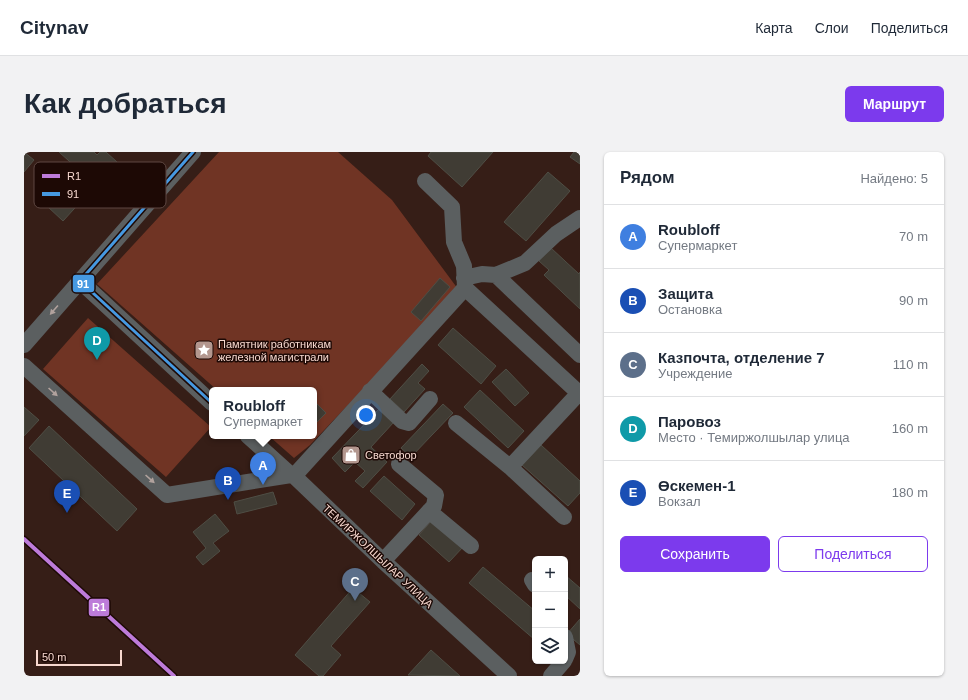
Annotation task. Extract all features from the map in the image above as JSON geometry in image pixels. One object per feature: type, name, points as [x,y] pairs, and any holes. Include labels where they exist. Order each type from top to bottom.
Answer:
[{"type":"street","points":[[166,183],[193,152]]},
{"type":"street","points":[[424,181],[452,207],[454,242],[464,266],[465,283],[579,393],[510,467]]},
{"type":"street","points":[[24,345],[144,208]]},
{"type":"street","points":[[24,366],[167,495],[292,475],[370,391],[465,283],[482,274],[496,275],[525,263],[556,234],[580,218]]},
{"type":"street","points":[[496,275],[580,355]]},
{"type":"street","points":[[80,281],[209,400]]},
{"type":"street","points":[[370,391],[402,421],[409,423],[430,400]]},
{"type":"street","points":[[456,423],[510,467],[564,517]]},
{"type":"street","name":"ТЕМИРЖОЛШЫЛАР УЛИЦА","points":[[251,439],[509,676]]},
{"type":"street","points":[[383,561],[434,506],[436,495],[399,464]]},
{"type":"street","points":[[429,511],[471,546]]},
{"type":"street","points":[[551,676],[562,664]]},
{"type":"shaded area","points":[[219,152],[338,152],[392,200],[458,289],[317,438],[317,387],[214,387],[97,284]]},
{"type":"shaded area","points":[[88,318],[209,425],[209,429],[166,477],[43,369]]},
{"type":"shaded area","points":[[272,439],[316,439],[310,445],[294,458]]},
{"type":"building","points":[[24,152],[34,160],[24,172]]},
{"type":"building","points":[[59,152],[94,152],[97,155],[100,152],[106,152],[117,162],[70,162]]},
{"type":"building","points":[[431,152],[493,152],[462,187],[428,156]]},
{"type":"building","points":[[574,152],[580,152],[580,164],[570,157]]},
{"type":"building","points":[[548,172],[570,191],[526,241],[504,222]]},
{"type":"building","points":[[49,208],[75,208],[63,221]]},
{"type":"building","points":[[551,248],[579,274],[580,272],[580,309],[544,275],[549,270],[539,261]]},
{"type":"building","points":[[440,278],[450,287],[421,321],[411,312]]},
{"type":"building","points":[[453,328],[496,366],[481,384],[438,345]]},
{"type":"building","points":[[422,364],[429,371],[418,383],[425,389],[404,412],[390,399]]},
{"type":"building","points":[[506,369],[529,393],[515,406],[492,382]]},
{"type":"building","points":[[480,390],[524,431],[508,448],[464,407]]},
{"type":"building","points":[[317,404],[326,413],[317,422]]},
{"type":"building","points":[[443,404],[453,413],[411,457],[401,448]]},
{"type":"building","points":[[24,407],[39,420],[24,436]]},
{"type":"building","points":[[380,408],[394,422],[371,447],[387,462],[363,488],[355,481],[365,471],[355,462],[345,472],[332,458]]},
{"type":"building","points":[[49,426],[137,509],[117,531],[29,448]]},
{"type":"building","points":[[541,445],[580,481],[580,493],[568,506],[522,465]]},
{"type":"building","points":[[384,476],[415,504],[402,520],[370,491]]},
{"type":"building","points":[[273,492],[277,504],[237,514],[234,502]]},
{"type":"building","points":[[215,514],[229,531],[213,543],[220,551],[203,565],[196,557],[206,548],[193,532]]},
{"type":"building","points":[[433,519],[464,546],[449,562],[419,535]]},
{"type":"building","points":[[483,567],[532,608],[532,637],[469,583]]},
{"type":"building","points":[[568,578],[580,588],[580,609],[568,598]]},
{"type":"building","points":[[353,588],[370,602],[331,646],[341,655],[323,676],[319,676],[295,655]]},
{"type":"building","points":[[580,619],[580,645],[568,635],[568,633]]},
{"type":"building","points":[[431,650],[460,676],[408,675]]},
{"type":"transit line","name":"91","points":[[166,183],[193,152]]},
{"type":"transit line","name":"91","points":[[144,208],[80,281],[209,400]]},
{"type":"transit line","name":"R1","points":[[24,539],[174,676]]},
{"type":"place","name":"Памятник работникам железной магистрали","points":[[204,350]]},
{"type":"place","name":"Паровоз","points":[[97,360]]},
{"type":"place","name":"Светофор","points":[[351,455]]},
{"type":"place","name":"Roubloff","points":[[263,485]]},
{"type":"place","name":"Защита","points":[[228,500]]},
{"type":"place","name":"Өскемен-1","points":[[67,513]]},
{"type":"place","name":"Казпочта, отделение 7","points":[[355,601]]}]
